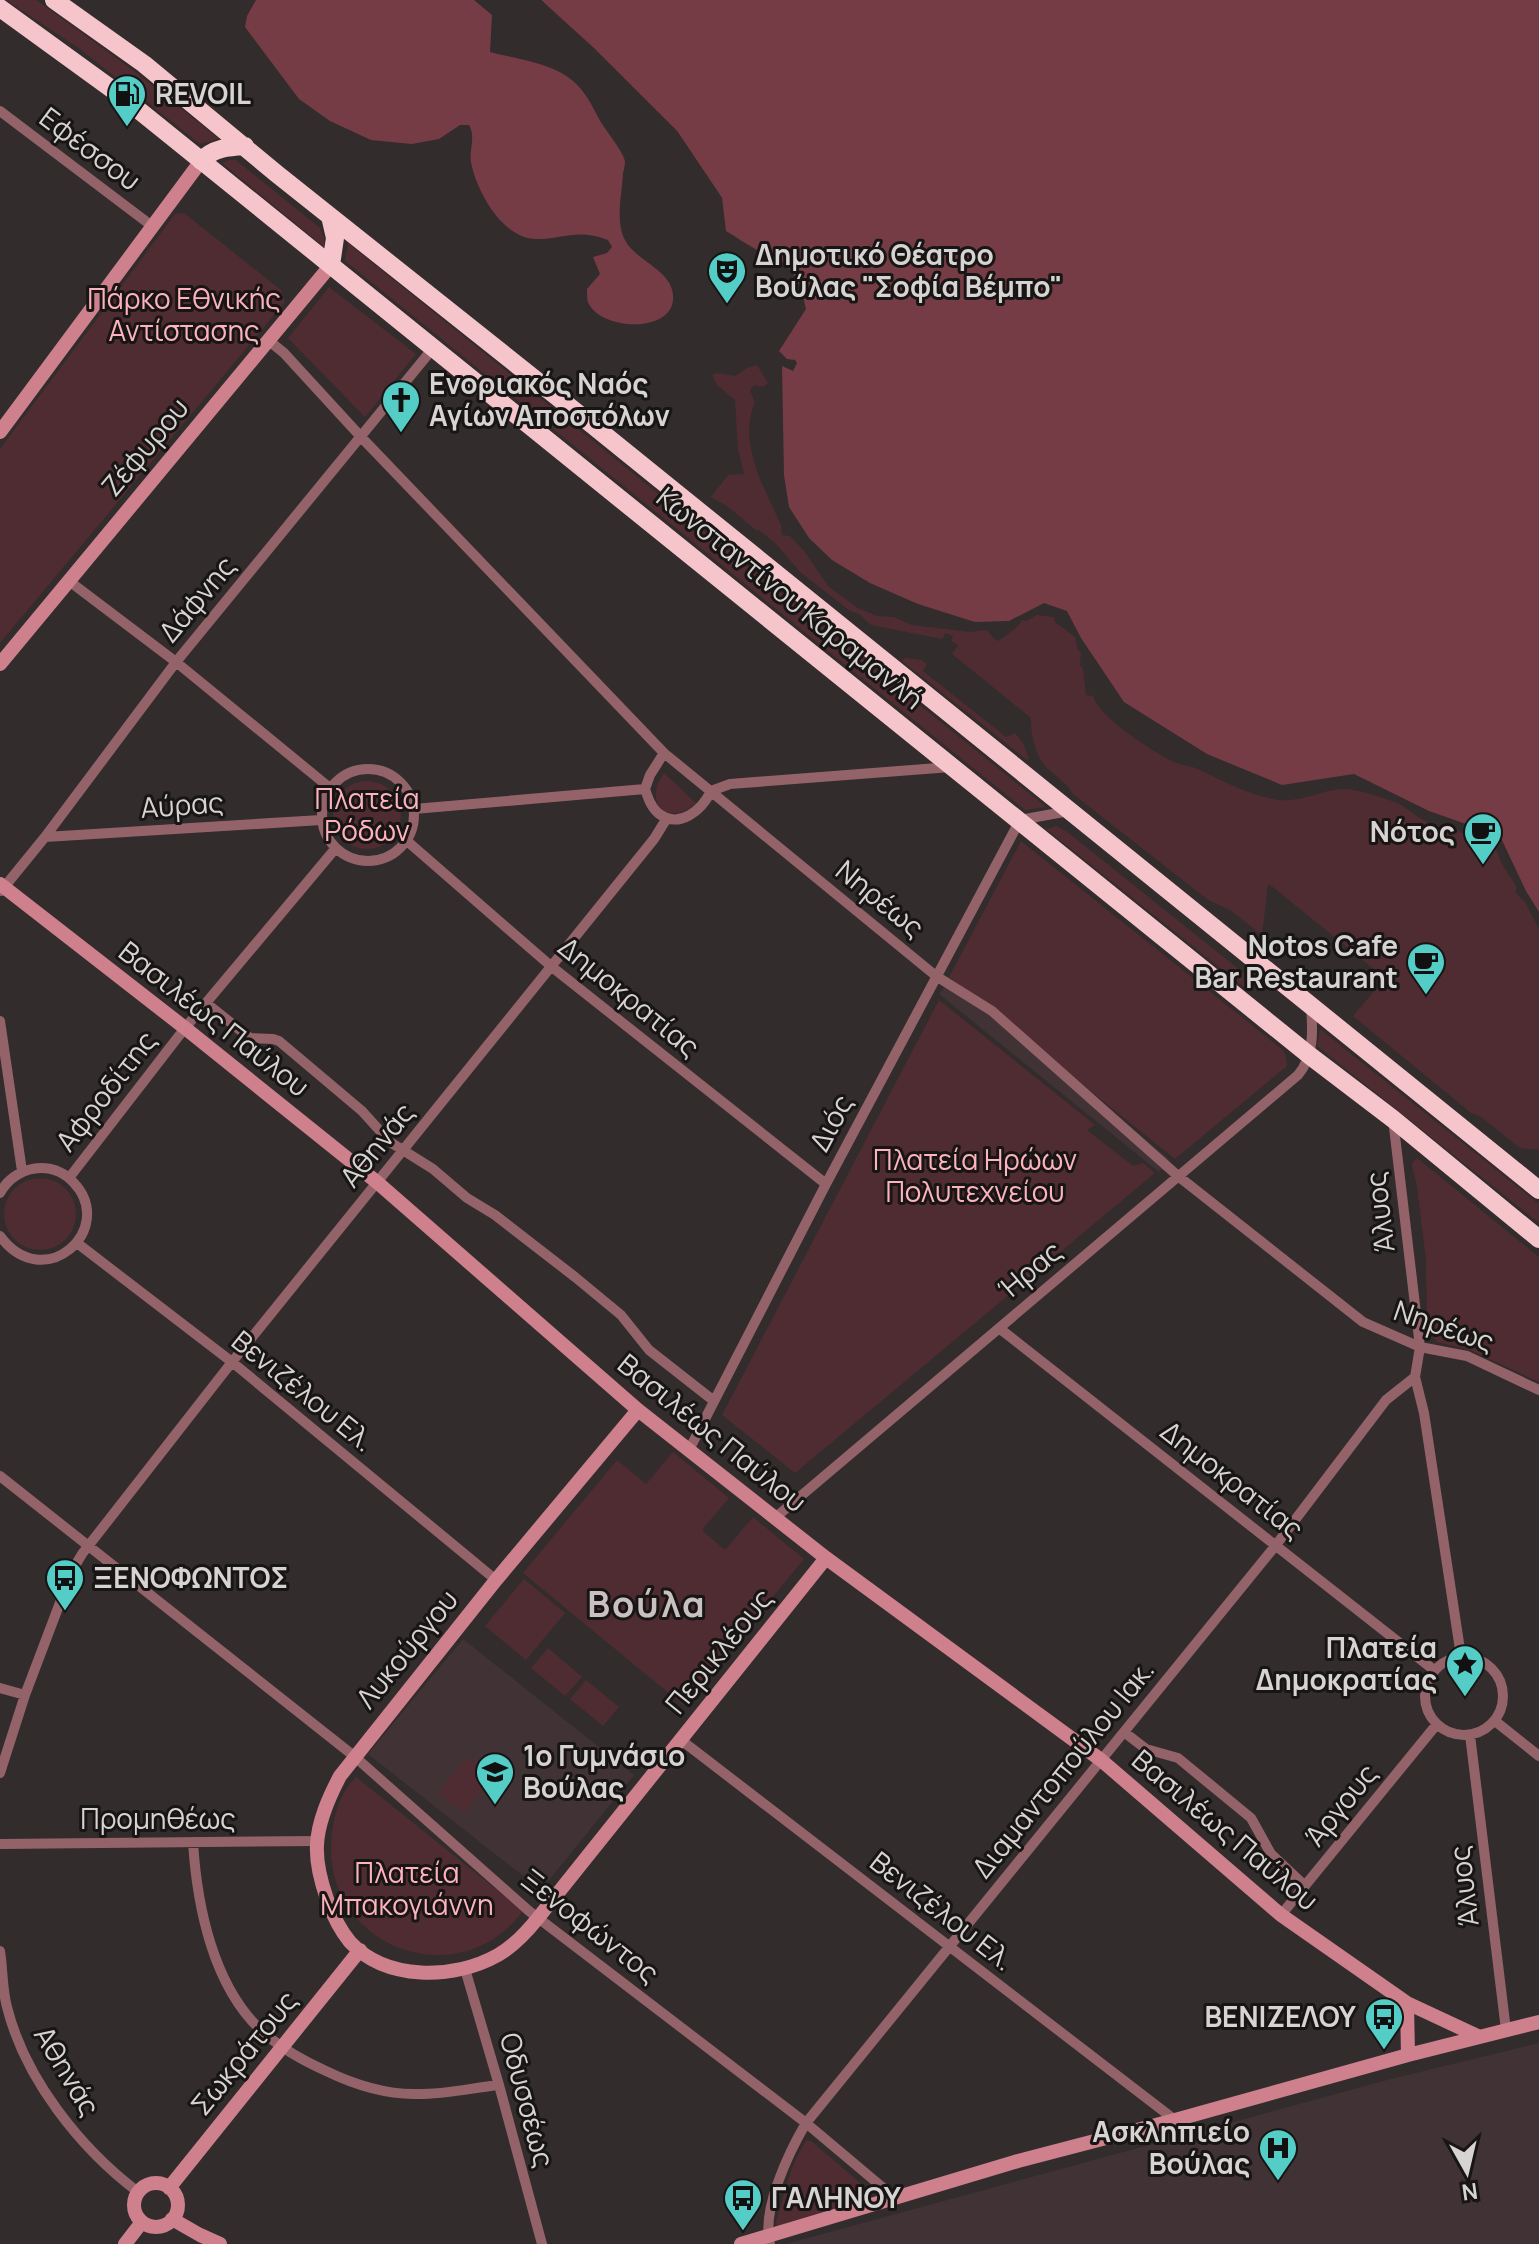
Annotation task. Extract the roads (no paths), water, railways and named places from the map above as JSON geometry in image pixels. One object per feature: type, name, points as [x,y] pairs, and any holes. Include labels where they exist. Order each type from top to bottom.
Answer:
[{"type":"highway","name":"Κωνσταντίνου Καραμανλή","points":[[54,0],[144,64],[1539,1190]]},
{"type":"highway","name":"Κωνσταντίνου Καραμανλή","points":[[3,16],[98,77],[1539,1239]]},
{"type":"highway","points":[[201,161],[217,150],[245,146]]},
{"type":"highway","points":[[330,216],[335,238],[331,265]]},
{"type":"street","name":"Εφέσσου","points":[[0,111],[152,226]]},
{"type":"street","points":[[0,432],[201,161]]},
{"type":"street","name":"Ζέφυρου","points":[[0,664],[331,265]]},
{"type":"street","name":"Νηρέως","points":[[268,340],[284,353],[664,753],[936,976],[992,1011],[1178,1176],[1363,1322],[1420,1347],[1467,1356],[1539,1390]]},
{"type":"street","name":"Δάφνης","points":[[1,888],[45,837],[176,662],[434,347]]},
{"type":"street","points":[[69,581],[176,662],[330,788]]},
{"type":"street","points":[[664,753],[645,789],[652,806],[667,818],[678,820],[705,803],[711,791],[730,784],[953,767]]},
{"type":"street","points":[[369,769],[380,770],[403,785],[414,809],[413,825],[407,841],[395,853],[367,862],[357,861],[335,849],[325,836],[321,820],[322,804],[330,788],[342,776],[369,769]]},
{"type":"street","points":[[414,809],[645,789]]},
{"type":"street","points":[[1020,820],[1069,811]]},
{"type":"street","name":"Αθηνάς","points":[[0,1773],[25,1695],[72,1571],[232,1362],[552,967],[654,839],[667,818]]},
{"type":"street","name":"Αύρας","points":[[45,837],[321,820]]},
{"type":"street","name":"Διός","points":[[689,1450],[826,1184],[1020,820]]},
{"type":"street","name":"Δημοκρατίας","points":[[407,841],[552,967],[826,1184]]},
{"type":"street","name":"Αφροδίτης","points":[[69,1178],[185,1028],[335,849]]},
{"type":"street","name":"Βασιλέως Παύλου","points":[[1,888],[185,1028],[378,1183],[638,1410],[826,1558],[1101,1760],[1281,1915],[1407,2003],[1480,2037]]},
{"type":"street","points":[[206,1003],[250,1038],[279,1041],[362,1111],[403,1152],[433,1169],[467,1198],[495,1215],[621,1315],[649,1350],[714,1401]]},
{"type":"street","points":[[1309,1055],[1313,1023],[1311,1007]]},
{"type":"street","points":[[0,1021],[22,1171]]},
{"type":"street","name":"Ήρας","points":[[776,1517],[1298,1075],[1309,1055]]},
{"type":"street","name":"Άλυος","points":[[1393,1119],[1420,1347]]},
{"type":"street","points":[[0,1236],[9,1248],[25,1258],[53,1259],[77,1243],[85,1228],[87,1214],[79,1188],[59,1171],[47,1168],[22,1171],[1,1187]]},
{"type":"street","name":"Βενιζέλου Ελ.","points":[[77,1243],[232,1362],[496,1580]]},
{"type":"street","points":[[0,1259],[9,1248]]},
{"type":"street","name":"Δημοκρατίας","points":[[999,1328],[1434,1670]]},
{"type":"street","points":[[1420,1347],[1415,1377],[1424,1413],[1461,1656]]},
{"type":"street","name":"Διαμαντοπούλου Ιακ.","points":[[769,2240],[768,2219],[788,2155],[806,2123],[1276,1545],[1386,1400],[1415,1377]]},
{"type":"street","name":"Λυκούργου","points":[[360,1950],[349,1940],[328,1903],[320,1876],[317,1841],[330,1795],[354,1756],[638,1410]]},
{"type":"street","name":"Ξενοφώντος","points":[[0,1476],[354,1756],[538,1918],[806,2123],[894,2197]]},
{"type":"street","name":"Περικλέους","points":[[360,1950],[382,1963],[417,1972],[441,1973],[465,1969],[514,1944],[826,1558]]},
{"type":"street","points":[[1461,1656],[1486,1663],[1496,1672],[1504,1696],[1495,1721],[1470,1735],[1458,1735],[1437,1724],[1426,1704],[1425,1692],[1434,1670],[1442,1663],[1461,1656]]},
{"type":"street","points":[[0,1688],[25,1695]]},
{"type":"street","points":[[1495,1721],[1539,1756]]},
{"type":"street","name":"Άργους","points":[[1281,1915],[1437,1724]]},
{"type":"street","points":[[1124,1732],[1146,1749],[1178,1758],[1251,1818],[1271,1854],[1305,1886]]},
{"type":"street","name":"Άλυος","points":[[1470,1735],[1506,2030]]},
{"type":"street","name":"Βενιζέλου Ελ.","points":[[681,1740],[1175,2120]]},
{"type":"street","name":"Προμηθέως","points":[[0,1844],[317,1841]]},
{"type":"street","points":[[193,1842],[200,1904],[224,1979],[245,2013],[263,2032],[282,2047],[329,2073],[369,2088],[413,2094],[499,2085]]},
{"type":"street","name":"Σωκράτους","points":[[169,2188],[360,1950]]},
{"type":"street","name":"Αθηνάς","points":[[0,1951],[3,2006],[32,2069],[82,2141],[104,2165],[138,2192]]},
{"type":"street","name":"Οδυσσέως","points":[[465,1969],[542,2244]]},
{"type":"street","points":[[1407,2003],[1408,2055]]},
{"type":"street","points":[[741,2244],[769,2240],[894,2197],[1018,2161],[1539,2022]]},
{"type":"street","points":[[153,2183],[169,2188],[174,2193],[177,2206],[172,2219],[161,2226],[142,2222],[134,2208],[138,2192],[153,2183]]},
{"type":"street","points":[[172,2219],[220,2244]]},
{"type":"street","points":[[125,2244],[142,2222]]},
{"type":"place","name":"REVOIL","points":[[127,128]]},
{"type":"place","name":"Δημοτικό Θέατρο Βούλας \"Σοφία Βέμπο\"","points":[[727,305]]},
{"type":"place","name":"Ενοριακός Ναός Αγίων Αποστόλων","points":[[401,434]]},
{"type":"place","name":"Νότος","points":[[1483,866]]},
{"type":"place","name":"Notos Cafe Bar Restaurant","points":[[1426,996]]},
{"type":"place","name":"ΞΕΝΟΦΩΝΤΟΣ","points":[[65,1612]]},
{"type":"place","name":"Πλατεία Δημοκρατίας","points":[[1465,1698]]},
{"type":"place","name":"1ο Γυμνάσιο Βούλας","points":[[495,1806]]},
{"type":"place","name":"ΒΕΝΙΖΕΛΟΥ","points":[[1384,2051]]},
{"type":"place","name":"Ασκληπιείο Βούλας","points":[[1278,2182]]},
{"type":"place","name":"ΓΑΛΗΝΟΥ","points":[[743,2232]]},
{"type":"district","name":"Βούλα","points":[[647,1604]]},
{"type":"park label","name":"Πάρκο Εθνικής Αντίστασης","points":[[184,315]]},
{"type":"park label","name":"Πλατεία Ρόδων","points":[[367,815]]},
{"type":"park label","name":"Πλατεία Ηρώων Πολυτεχνείου","points":[[975,1176]]},
{"type":"park label","name":"Πλατεία Μπακογιάννη","points":[[407,1889]]}]
